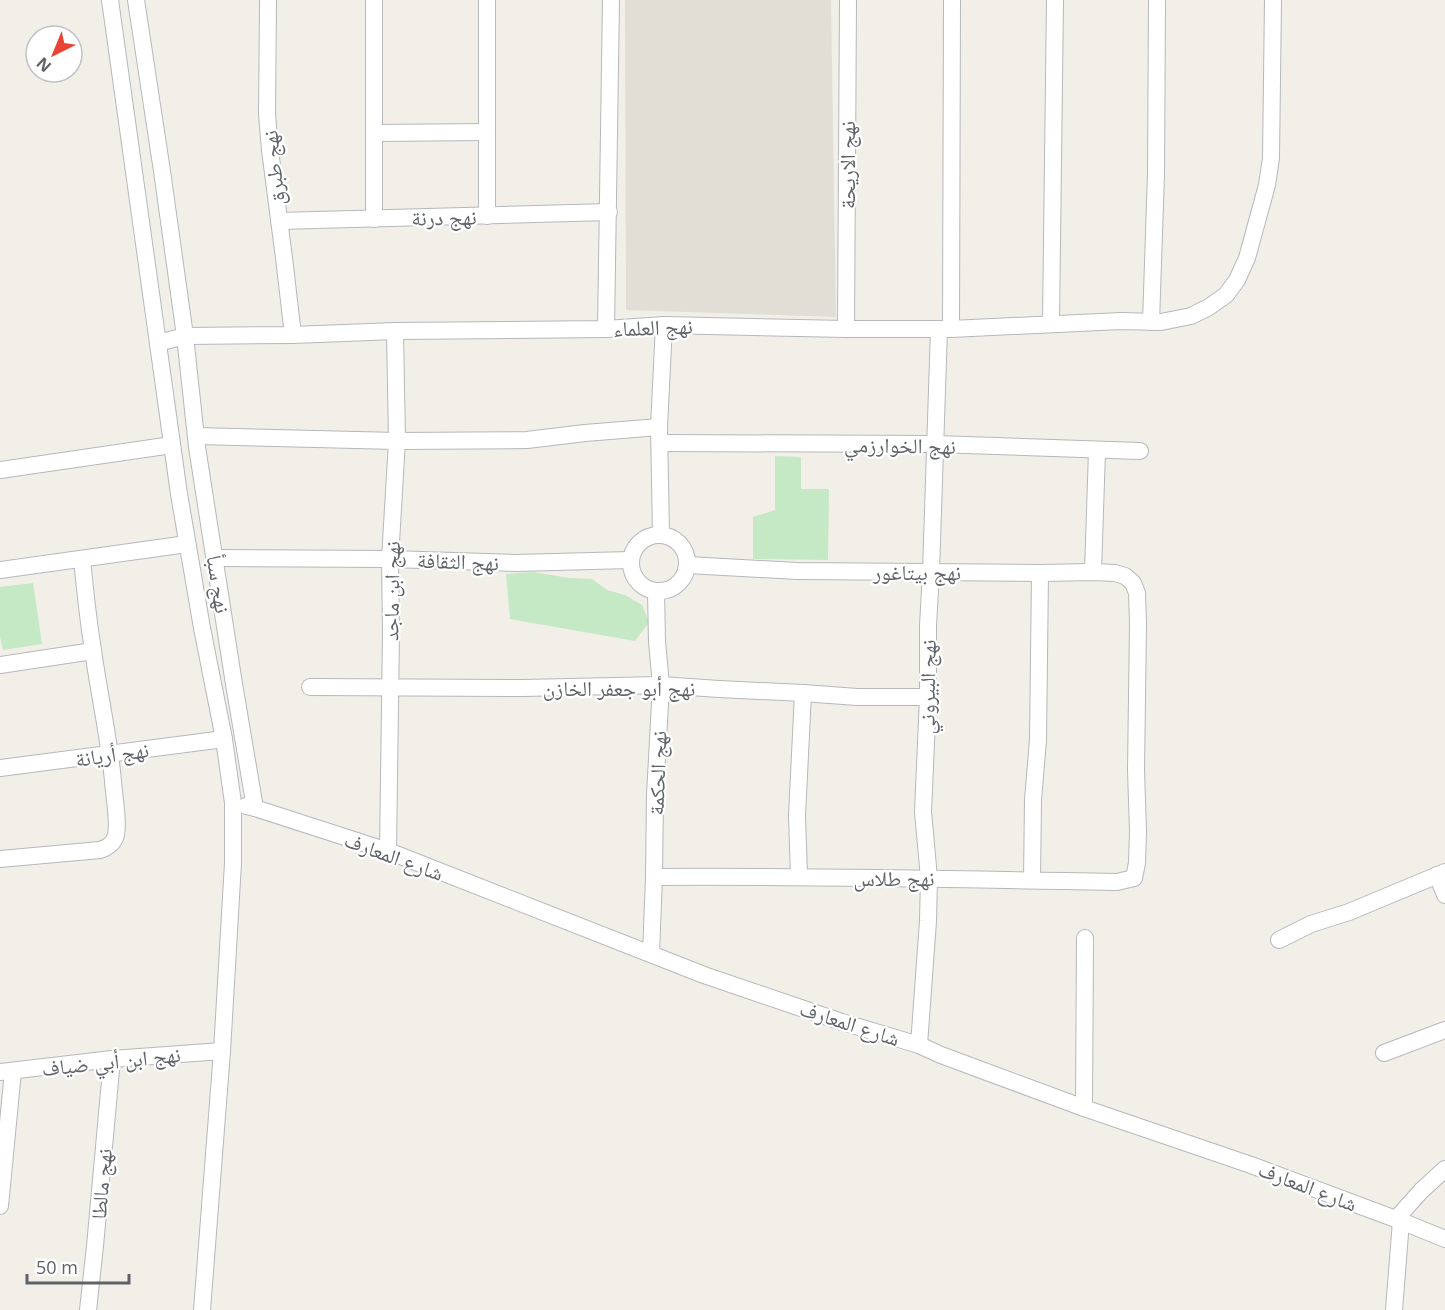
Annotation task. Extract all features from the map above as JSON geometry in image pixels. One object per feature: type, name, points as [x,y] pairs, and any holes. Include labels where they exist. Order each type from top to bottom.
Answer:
[{"type":"street","points":[[110,0],[187,544],[230,771],[233,803],[222,1051],[202,1310]]},
{"type":"street","name":"نهج سبأ","points":[[136,0],[162,171],[196,436],[255,808]]},
{"type":"street","name":"نهج طبرق","points":[[268,0],[267,114],[271,167],[293,335]]},
{"type":"street","points":[[374,0],[374,219]]},
{"type":"street","points":[[487,0],[487,216]]},
{"type":"street","points":[[606,329],[611,0]]},
{"type":"street","name":"نهج الاريحة","points":[[846,329],[848,0]]},
{"type":"street","name":"نهج البيروني","points":[[919,1045],[925,977],[929,878],[923,812],[936,444],[945,329],[952,0]]},
{"type":"street","points":[[1051,324],[1055,0]]},
{"type":"street","points":[[1151,322],[1156,174],[1157,0]]},
{"type":"street","name":"نهج العلماء","points":[[158,344],[184,336],[606,329],[664,325],[945,329],[1121,321],[1161,322],[1191,316],[1226,295],[1237,280],[1247,258],[1267,185],[1271,158],[1273,0]]},
{"type":"street","points":[[374,133],[487,132]]},
{"type":"street","name":"نهج درنة","points":[[279,221],[609,212]]},
{"type":"street","points":[[661,534],[660,435],[664,325]]},
{"type":"street","name":"نهج ابن ماجد","points":[[388,851],[390,559],[396,441],[395,331]]},
{"type":"street","name":"نهج الخوارزمي","points":[[196,436],[396,441],[527,440],[585,433],[1140,452]]},
{"type":"street","points":[[0,470],[172,446]]},
{"type":"street","points":[[1093,572],[1097,451]]},
{"type":"street","points":[[661,534],[672,537],[681,544],[686,554],[687,565],[684,576],[677,585],[667,590],[656,591],[645,588],[637,581],[631,571],[630,560],[633,549],[640,540],[650,535],[661,534]]},
{"type":"street","points":[[0,570],[187,544]]},
{"type":"street","name":"نهج الثقافة","points":[[215,558],[390,559],[516,563],[630,560]]},
{"type":"street","points":[[0,860],[100,850],[111,844],[116,837],[111,755],[93,651],[82,559]]},
{"type":"street","name":"نهج بيتاغور","points":[[687,565],[797,571],[1093,572],[1125,576],[1133,583],[1137,593],[1138,624],[1136,770],[1138,831],[1134,878]]},
{"type":"street","points":[[1032,880],[1033,800],[1038,740],[1040,573]]},
{"type":"street","name":"نهج الحكمة","points":[[651,954],[655,795],[661,685],[656,591]]},
{"type":"street","points":[[0,665],[93,651]]},
{"type":"street","name":"نهج أبو جعفر الخازن","points":[[310,687],[523,688],[661,685],[857,697],[928,697]]},
{"type":"street","points":[[799,876],[797,816],[803,693]]},
{"type":"street","name":"نهج أريانة","points":[[0,768],[224,739]]},
{"type":"street","points":[[233,803],[255,808]]},
{"type":"street","name":"شارع المعارف","points":[[255,808],[388,851],[704,975],[842,1022],[919,1045],[1084,1108],[1251,1165],[1445,1239]]},
{"type":"street","points":[[1280,940],[1311,924],[1349,912],[1441,873],[1445,895]]},
{"type":"street","name":"نهج طلاس","points":[[654,877],[799,876],[1117,882],[1134,878]]},
{"type":"street","points":[[1084,1108],[1085,938]]},
{"type":"street","points":[[1384,1053],[1445,1030]]},
{"type":"street","name":"نهج ابن أبي ضياف","points":[[6,1071],[112,1059],[222,1051]]},
{"type":"street","name":"نهج مالطا","points":[[88,1310],[112,1059]]},
{"type":"street","points":[[0,1206],[6,1071]]},
{"type":"street","points":[[1394,1310],[1399,1220],[1421,1191],[1445,1169]]},
{"type":"shaded area","points":[[625,0],[831,0],[836,317],[626,310]]},
{"type":"green space","points":[[775,456],[801,457],[801,489],[829,489],[828,560],[753,559],[753,517],[775,510]]},
{"type":"green space","points":[[533,572],[592,579],[607,590],[625,595],[642,605],[649,622],[635,641],[510,619],[506,574]]},
{"type":"green space","points":[[33,583],[42,644],[3,650],[0,637],[0,587]]}]
